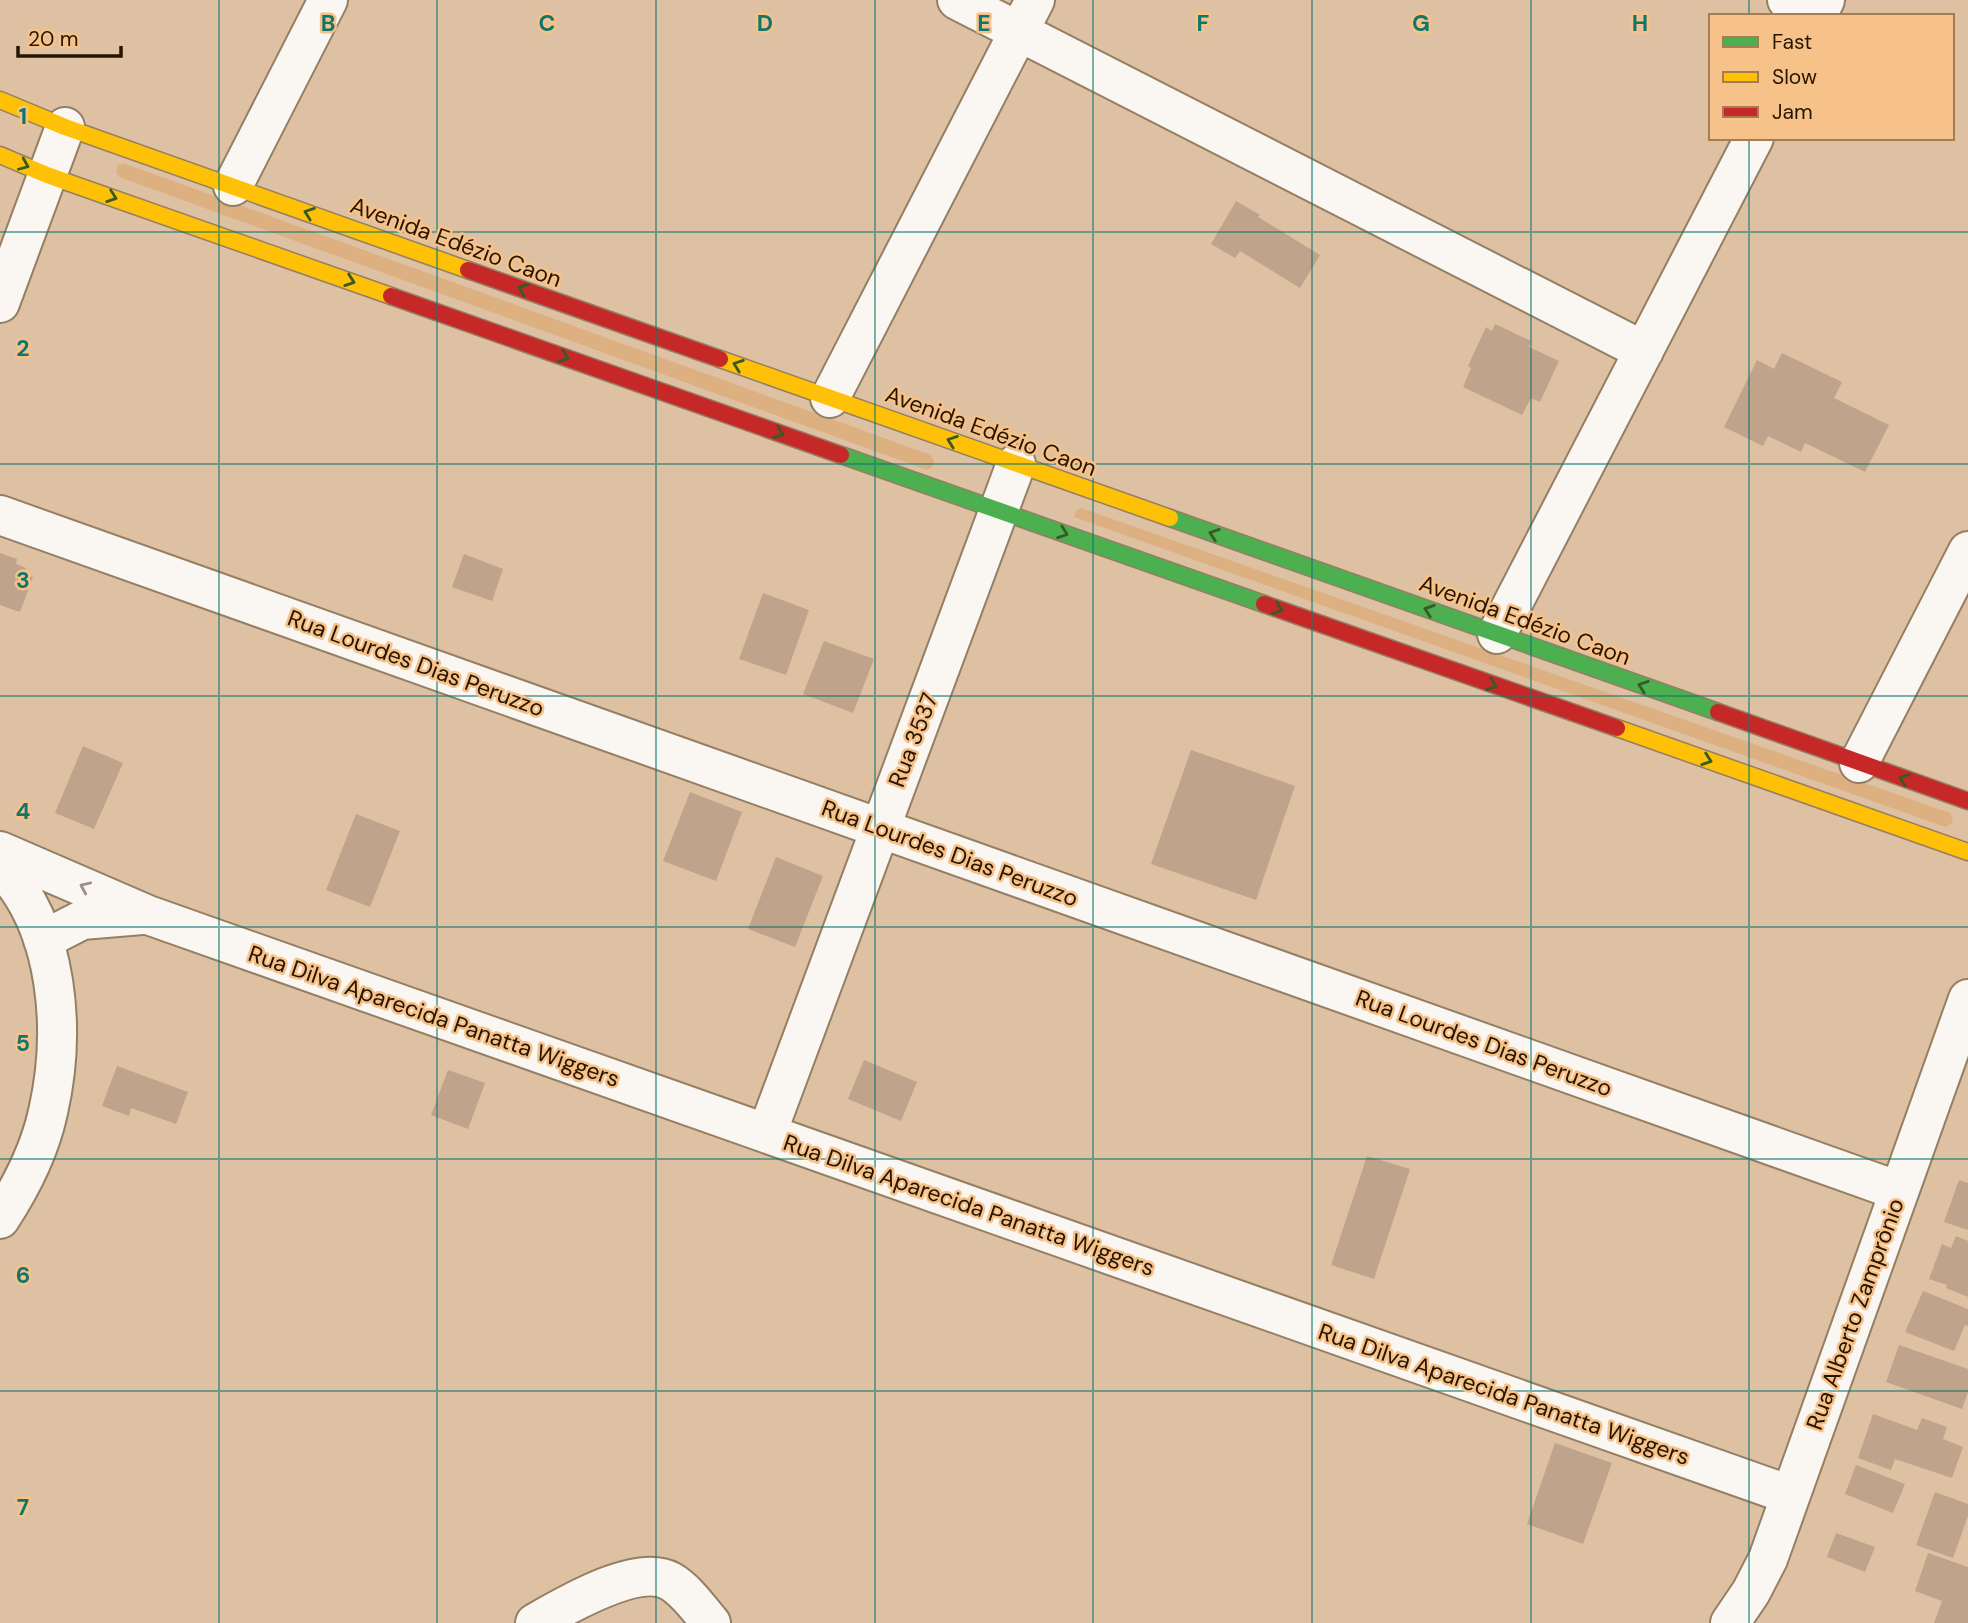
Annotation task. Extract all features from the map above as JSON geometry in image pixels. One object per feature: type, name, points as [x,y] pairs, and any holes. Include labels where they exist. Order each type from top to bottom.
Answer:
[{"type":"main road","name":"Avenida Edézio Caon","points":[[0,100],[65,127],[233,187],[1968,801]]},
{"type":"main road","points":[[0,155],[47,175],[1968,852]]},
{"type":"street","points":[[233,187],[328,0]]},
{"type":"street","points":[[957,0],[1027,16],[1644,351]]},
{"type":"street","points":[[1787,0],[1813,14]]},
{"type":"street","points":[[830,398],[1027,16]]},
{"type":"street","points":[[0,303],[65,127]]},
{"type":"street","points":[[1497,634],[1753,140]]},
{"type":"street","name":"Rua 3537","points":[[767,1133],[1016,464]]},
{"type":"street","name":"Rua Lourdes Dias Peruzzo","points":[[0,515],[1899,1191]]},
{"type":"street","points":[[1859,763],[1968,551]]},
{"type":"street","name":"Rua Dilva Aparecida Panatta Wiggers","points":[[0,851],[148,915],[1790,1496]]},
{"type":"street","points":[[0,866],[12,878],[33,913],[43,940],[56,996],[57,1057],[48,1114],[30,1166],[0,1219]]},
{"type":"street","name":"Rua Dilva Aparecida Panatta Wiggers","points":[[43,940],[82,920],[148,915]]},
{"type":"street","name":"Rua Alberto Zamprônio","points":[[1730,1623],[1751,1592],[1768,1559],[1968,999]]},
{"type":"street","points":[[535,1623],[615,1583],[641,1576],[669,1580],[690,1598],[711,1623]]},
{"type":"shaded area","points":[[123,163],[931,455],[934,461],[932,467],[927,470],[119,177],[116,172],[118,165]]},
{"type":"shaded area","points":[[1081,508],[1950,813],[1953,818],[1951,824],[1945,827],[1074,517],[1076,511]]},
{"type":"building","points":[[1236,201],[1320,255],[1300,288],[1240,251],[1235,258],[1211,244]]},
{"type":"building","points":[[1495,324],[1531,341],[1529,347],[1559,361],[1540,402],[1531,398],[1522,415],[1463,387],[1471,368],[1468,366],[1486,327],[1492,331]]},
{"type":"building","points":[[1782,353],[1842,382],[1834,398],[1889,425],[1865,472],[1805,443],[1801,452],[1768,436],[1763,446],[1724,427],[1757,360],[1774,369]]},
{"type":"building","points":[[0,553],[17,559],[16,564],[26,568],[23,574],[33,577],[20,612],[0,605]]},
{"type":"building","points":[[464,554],[503,569],[492,601],[452,587]]},
{"type":"building","points":[[763,593],[809,610],[786,675],[739,659]]},
{"type":"building","points":[[824,641],[874,659],[853,713],[803,694]]},
{"type":"building","points":[[83,746],[123,763],[94,829],[55,813]]},
{"type":"building","points":[[1191,750],[1295,786],[1256,900],[1151,864]]},
{"type":"building","points":[[690,792],[742,812],[716,881],[663,861]]},
{"type":"building","points":[[356,814],[400,831],[370,907],[326,890]]},
{"type":"building","points":[[776,857],[823,876],[795,947],[748,929]]},
{"type":"building","points":[[864,1060],[917,1082],[901,1121],[848,1099]]},
{"type":"building","points":[[117,1066],[188,1092],[176,1124],[131,1108],[129,1116],[102,1106]]},
{"type":"building","points":[[448,1070],[485,1083],[468,1129],[431,1115]]},
{"type":"building","points":[[1367,1156],[1410,1169],[1374,1279],[1331,1265]]},
{"type":"building","points":[[1959,1180],[1968,1183],[1968,1230],[1944,1222]]},
{"type":"building","points":[[1956,1236],[1968,1241],[1968,1297],[1929,1279],[1942,1244],[1951,1248]]},
{"type":"building","points":[[1923,1291],[1968,1309],[1968,1326],[1965,1325],[1954,1351],[1905,1332]]},
{"type":"building","points":[[1899,1345],[1968,1369],[1968,1392],[1962,1409],[1886,1382]]},
{"type":"building","points":[[1873,1414],[1917,1430],[1922,1418],[1947,1427],[1943,1439],[1963,1447],[1952,1478],[1895,1459],[1891,1470],[1858,1458]]},
{"type":"building","points":[[1555,1443],[1612,1463],[1583,1544],[1527,1524]]},
{"type":"building","points":[[1856,1465],[1905,1484],[1893,1513],[1845,1494]]},
{"type":"building","points":[[1935,1492],[1968,1504],[1968,1516],[1953,1558],[1916,1545]]},
{"type":"building","points":[[1836,1533],[1875,1547],[1865,1572],[1827,1557]]},
{"type":"building","points":[[1928,1553],[1968,1567],[1968,1623],[1934,1623],[1942,1601],[1915,1591]]},
{"type":"traffic: fast","points":[[841,455],[1264,604]]},
{"type":"traffic: fast","points":[[1170,518],[1718,712]]},
{"type":"traffic: slow","points":[[0,100],[65,127],[468,270]]},
{"type":"traffic: slow","points":[[0,155],[47,175],[391,296]]},
{"type":"traffic: slow","points":[[720,359],[1170,518]]},
{"type":"traffic: slow","points":[[1617,728],[1968,852]]},
{"type":"traffic: jam","points":[[468,270],[720,359]]},
{"type":"traffic: jam","points":[[391,296],[841,455]]},
{"type":"traffic: jam","points":[[1264,604],[1617,728]]},
{"type":"traffic: jam","points":[[1718,712],[1968,801]]}]
